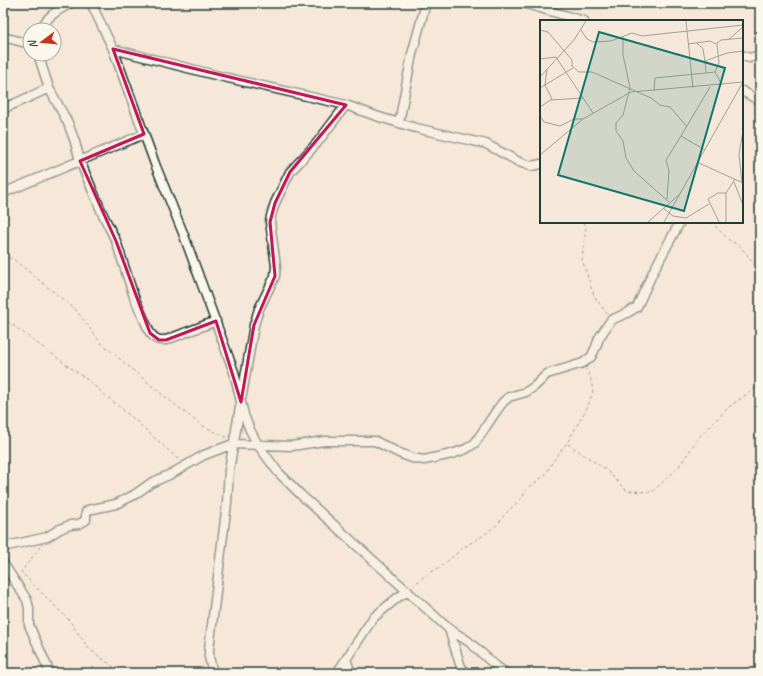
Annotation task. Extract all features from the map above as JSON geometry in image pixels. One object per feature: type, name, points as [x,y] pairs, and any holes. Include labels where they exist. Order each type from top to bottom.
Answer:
[{"type":"street","points":[[44,22],[71,3]]},
{"type":"street","points":[[91,3],[113,49],[155,164],[184,232],[234,372],[244,415],[258,445],[278,472],[301,495],[450,629],[468,641],[506,673]]},
{"type":"street","points":[[399,123],[412,54],[426,3]]},
{"type":"street","points":[[523,3],[581,20]]},
{"type":"street","points":[[3,37],[22,42]]},
{"type":"street","points":[[113,49],[215,75],[346,105],[416,128],[486,144],[520,162],[531,166],[540,164]]},
{"type":"street","points":[[743,55],[749,58],[760,55]]},
{"type":"street","points":[[41,62],[49,88],[68,123],[80,162],[102,215],[116,241],[134,297],[150,333],[159,340],[166,340],[216,321]]},
{"type":"street","points":[[3,109],[49,88]]},
{"type":"street","points":[[743,92],[760,101]]},
{"type":"street","points":[[213,673],[209,657],[209,649],[233,442],[254,325],[259,308],[276,272],[270,222],[271,216],[290,172],[317,143],[346,105]]},
{"type":"street","points":[[3,193],[144,134]]},
{"type":"street","points":[[3,547],[47,537],[60,529],[82,523],[86,520],[86,512],[88,510],[116,504],[204,455],[233,442],[258,445],[292,446],[324,441],[375,441],[399,453],[412,458],[424,460],[452,454],[466,449],[475,443],[500,406],[509,398],[526,392],[535,386],[547,374],[583,363],[594,353],[599,338],[611,320],[637,307],[654,270],[679,223]]},
{"type":"street","points":[[3,563],[27,600],[29,608],[29,625],[50,673]]},
{"type":"street","points":[[337,673],[373,618],[396,598],[408,591]]},
{"type":"street","points":[[450,629],[464,673]]},
{"type":"street","points":[[346,659],[351,673]]},
{"type":"path","points":[[584,223],[586,229],[582,259],[594,296],[611,320]]},
{"type":"path","points":[[712,223],[729,240],[740,246],[760,271]]},
{"type":"path","points":[[3,256],[13,259],[76,310],[101,343],[159,392],[201,425],[233,442]]},
{"type":"path","points":[[3,318],[86,379],[135,420],[185,466]]},
{"type":"path","points":[[408,591],[415,583],[443,565],[464,547],[481,537],[498,524],[505,514],[522,498],[527,489],[545,475],[553,461],[567,443],[588,406],[593,391],[590,376],[583,363]]},
{"type":"path","points":[[567,443],[605,469],[627,491],[652,492],[678,468],[699,438],[730,406],[760,385]]},
{"type":"path","points":[[47,537],[21,572],[69,620],[89,650],[122,673]]},
{"type":"highlighted area","points":[[113,49],[346,105],[290,172],[275,203],[270,222],[275,276],[254,325],[241,402],[216,321],[166,340],[159,340],[150,333],[116,241],[80,161],[144,134]]}]
